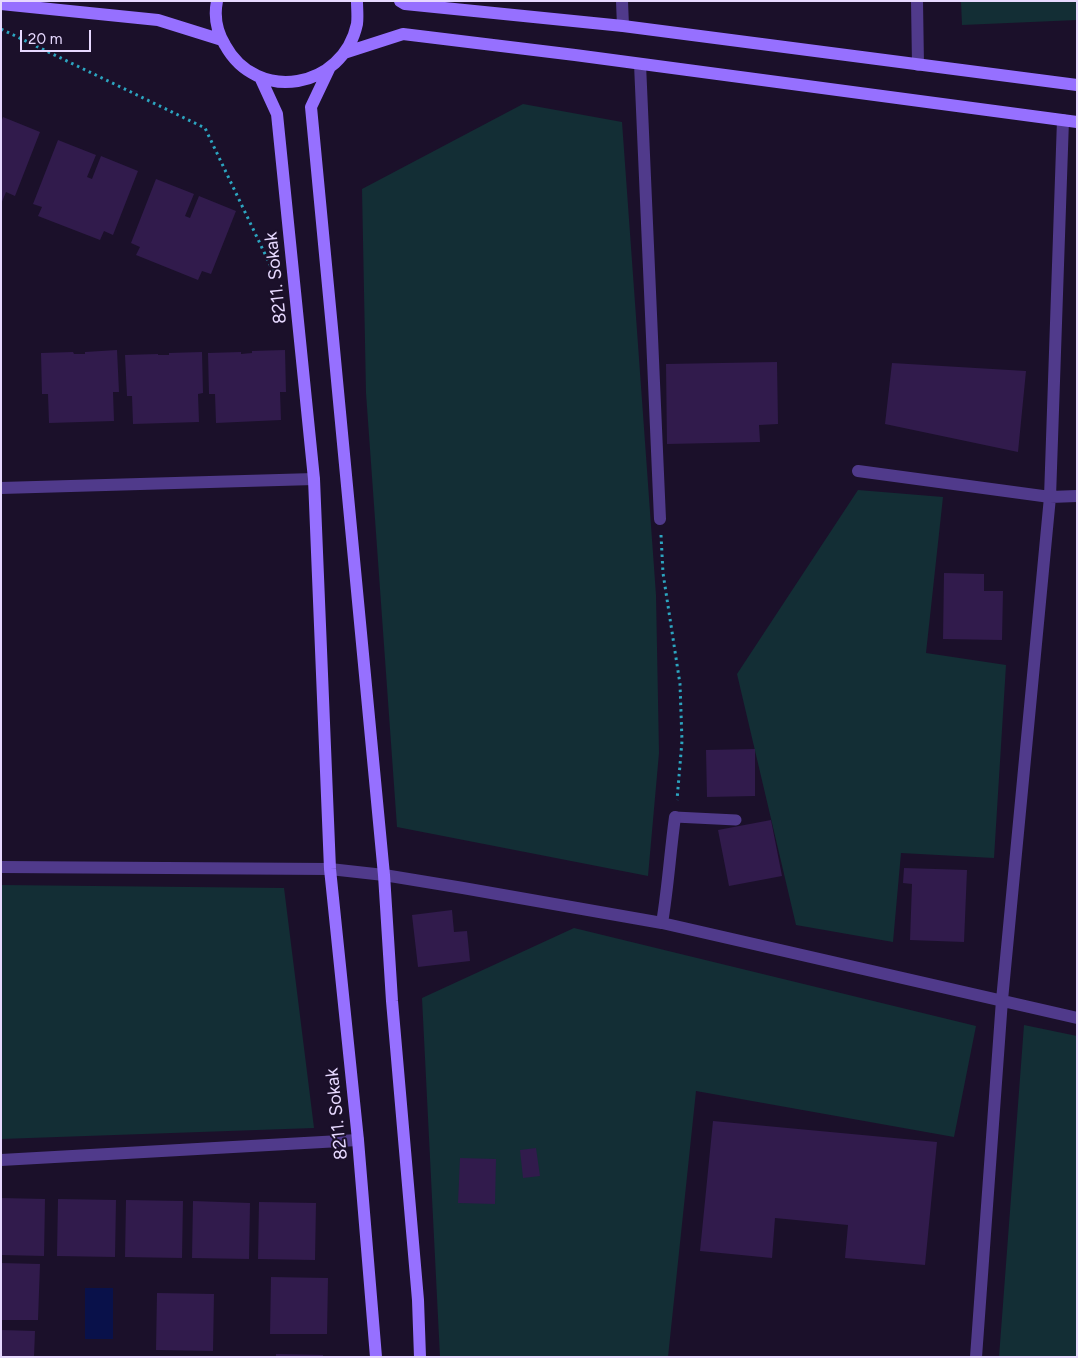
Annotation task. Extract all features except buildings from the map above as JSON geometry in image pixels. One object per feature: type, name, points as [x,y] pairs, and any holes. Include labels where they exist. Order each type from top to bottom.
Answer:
[{"type":"street","points":[[217,1],[215,10],[218,34],[230,56],[248,72],[271,82],[296,82],[319,75],[337,62],[350,44],[357,23],[357,1]]},
{"type":"street","points":[[400,1],[404,4],[623,26],[1077,85]]},
{"type":"street","points":[[622,1],[623,26]]},
{"type":"street","points":[[917,1],[918,65]]},
{"type":"street","points":[[1,4],[158,20],[222,40]]},
{"type":"street","points":[[344,53],[403,34],[1077,122]]},
{"type":"street","points":[[640,64],[660,519]]},
{"type":"street","points":[[330,67],[311,107],[384,875],[393,1010],[418,1300],[420,1357]]},
{"type":"street","name":"8211. Sokak","points":[[260,77],[277,114],[314,479],[330,869],[358,1140],[376,1357]]},
{"type":"street","points":[[976,1357],[1002,1000],[1050,497],[1062,120]]},
{"type":"street","points":[[858,471],[1050,497],[1077,496]]},
{"type":"street","points":[[1,488],[314,479]]},
{"type":"street","points":[[662,923],[668,887],[670,850],[675,817]]},
{"type":"street","points":[[1,867],[330,869],[384,875],[662,923],[1077,1018]]},
{"type":"street","points":[[1,1160],[358,1140]]},
{"type":"lane","points":[[675,817],[736,820]]},
{"type":"path","points":[[1,29],[205,128],[277,279]]},
{"type":"path","points":[[660,519],[663,573],[680,684],[682,741],[675,817]]},
{"type":"green space","points":[[961,1],[1077,1],[1077,20],[962,25]]},
{"type":"green space","points":[[523,104],[622,122],[656,595],[659,753],[648,876],[397,827],[366,393],[362,189]]},
{"type":"green space","points":[[858,490],[943,497],[926,653],[1006,665],[994,858],[901,853],[893,942],[796,925],[737,674]]},
{"type":"green space","points":[[1,885],[284,888],[314,1128],[1,1139]]},
{"type":"green space","points":[[574,928],[976,1026],[954,1137],[696,1091],[668,1357],[440,1357],[422,998]]},
{"type":"green space","points":[[1024,1025],[1077,1036],[1077,1357],[999,1357]]},
{"type":"shaded area","points":[[85,1288],[113,1288],[113,1339],[85,1339]]}]
